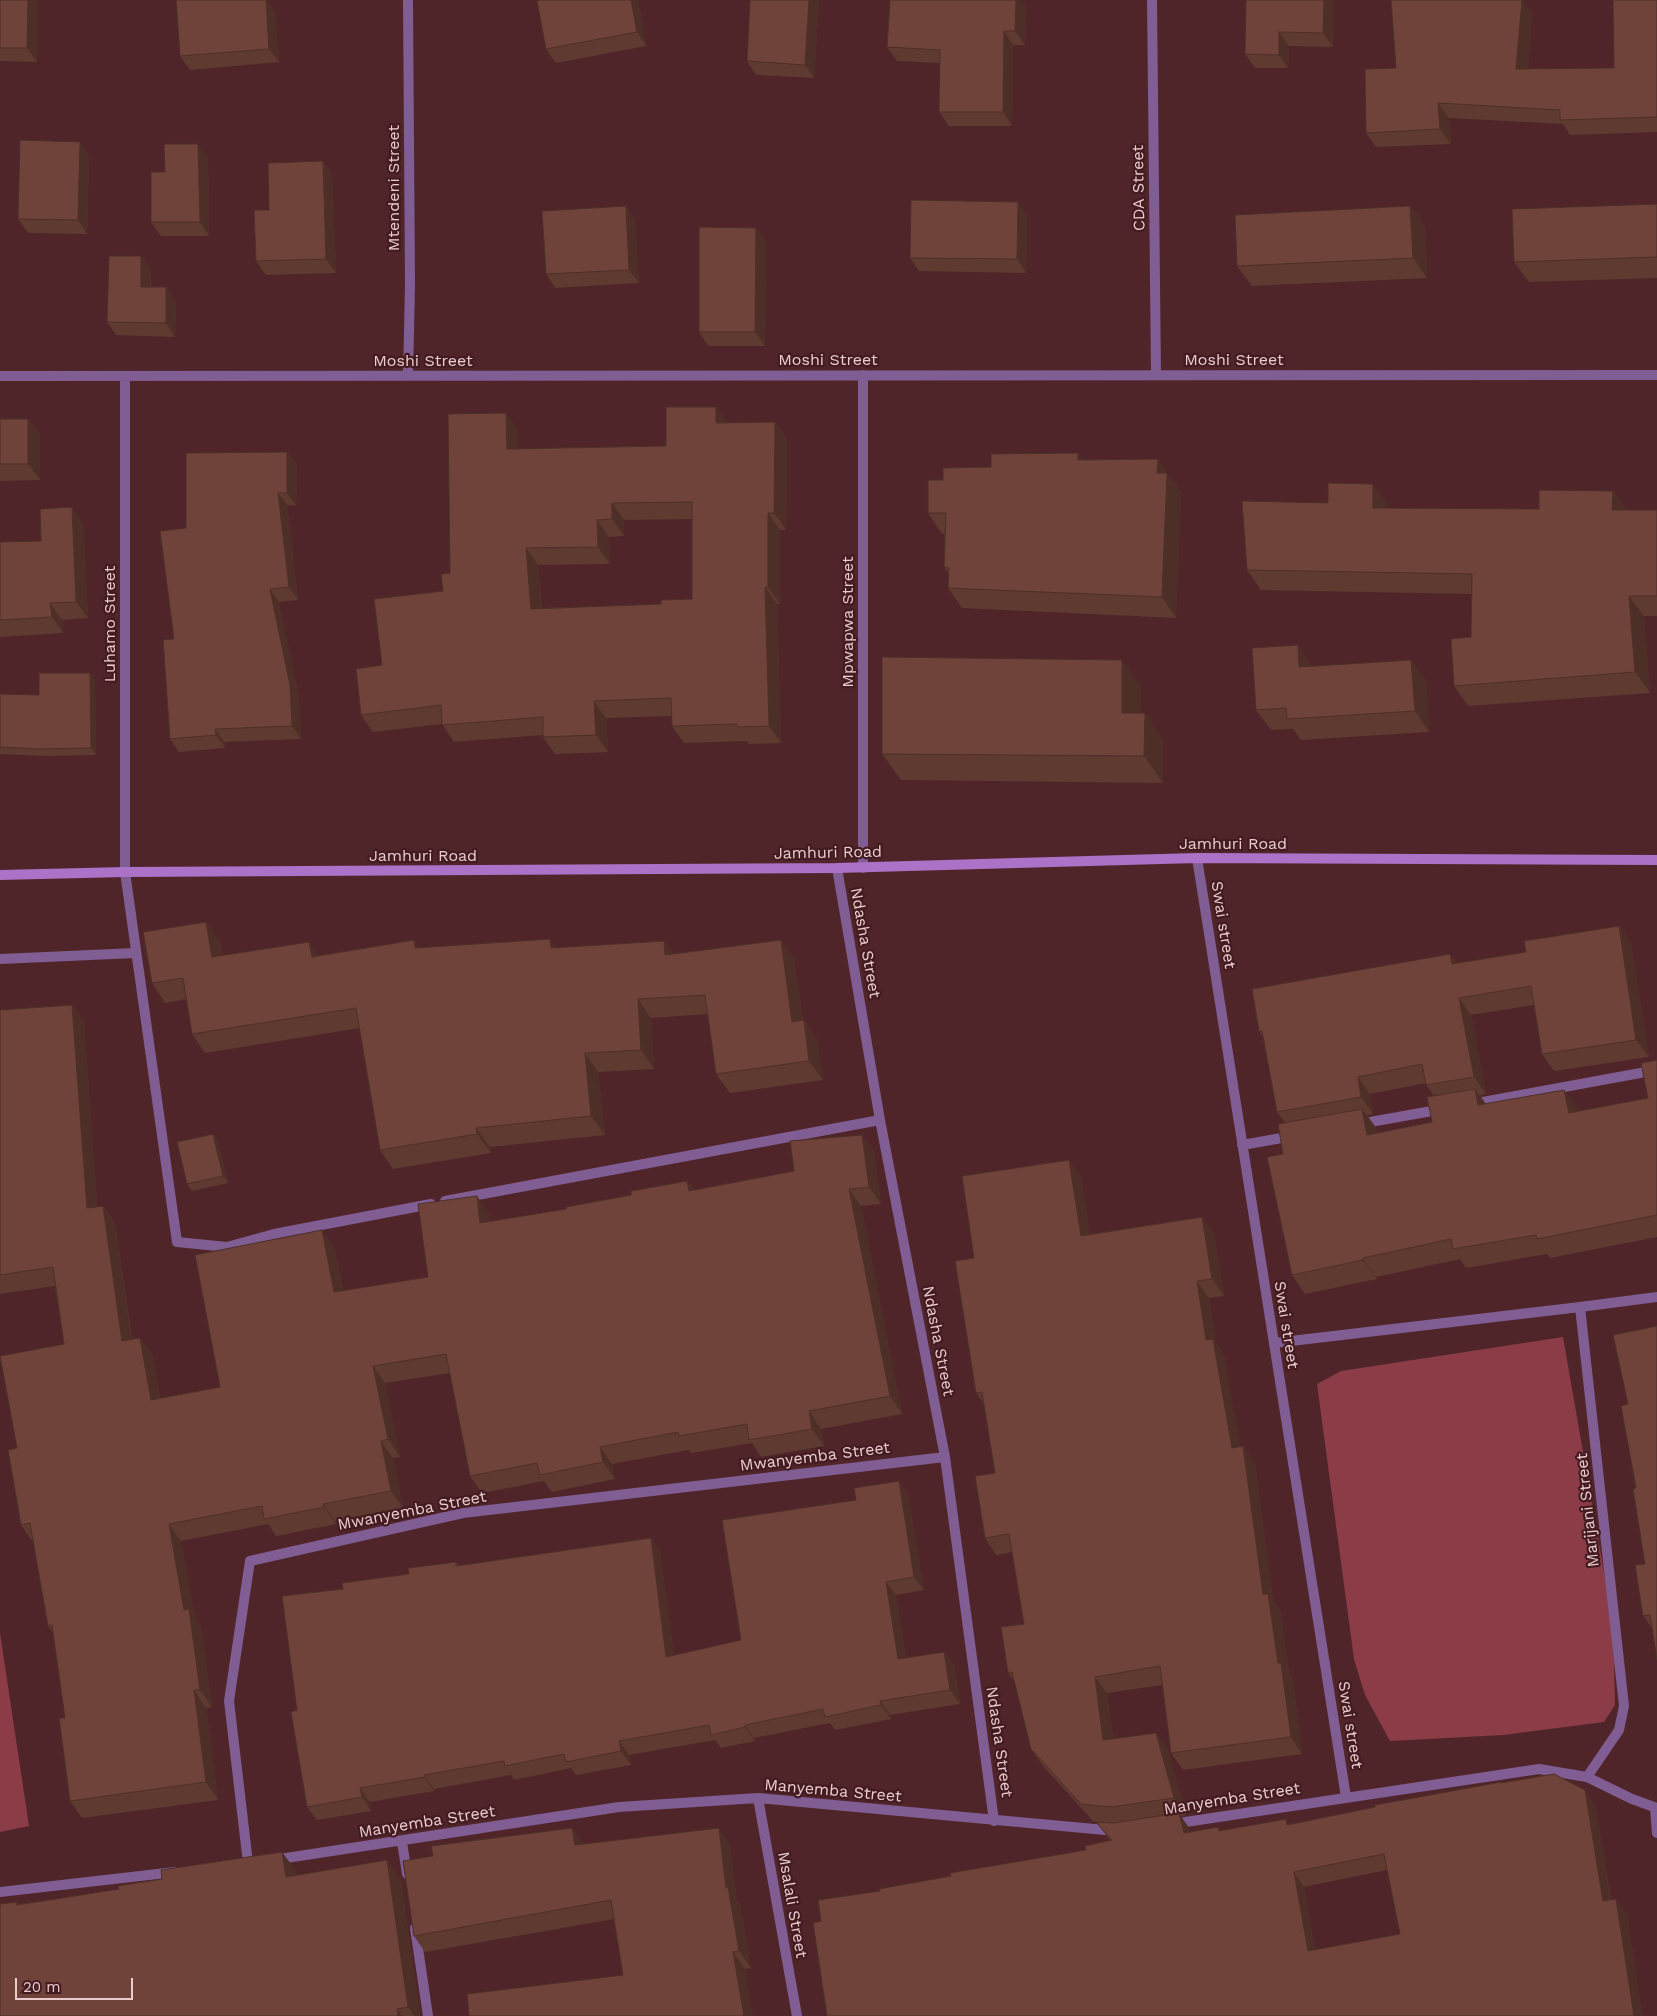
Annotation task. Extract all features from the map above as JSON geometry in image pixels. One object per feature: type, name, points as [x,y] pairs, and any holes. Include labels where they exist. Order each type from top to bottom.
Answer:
[{"type":"main road","name":"Jamhuri Road","points":[[0,875],[125,872],[863,868],[1197,858],[1657,860]]},
{"type":"street","name":"Mtendeni Street","points":[[408,0],[410,284],[408,376]]},
{"type":"street","name":"CDA Street","points":[[1152,0],[1156,375]]},
{"type":"street","name":"Mpwapwa Street","points":[[863,375],[863,868]]},
{"type":"street","name":"Moshi Street","points":[[0,376],[1657,375]]},
{"type":"street","name":"Luhamo Street","points":[[125,376],[125,872],[177,1242],[226,1247],[303,1229],[880,1120]]},
{"type":"street","name":"Swai street","points":[[1197,858],[1346,1797]]},
{"type":"street","name":"Ndasha Street","points":[[837,868],[880,1120],[945,1456],[994,1821]]},
{"type":"street","points":[[0,958],[136,953]]},
{"type":"street","points":[[1345,1126],[1657,1070]]},
{"type":"street","points":[[1242,1145],[1308,1133]]},
{"type":"street","points":[[1274,1343],[1657,1298]]},
{"type":"street","name":"Marijani Street","points":[[1580,1307],[1624,1706],[1619,1730],[1587,1777]]},
{"type":"street","name":"Mwanyemba Street","points":[[244,1864],[229,1701],[250,1561],[463,1513],[945,1456]]},
{"type":"street","name":"Manyemba Street","points":[[1162,1825],[1539,1769],[1587,1777],[1632,1800],[1656,1808]]},
{"type":"street","name":"Manyemba Street","points":[[244,1864],[402,1842],[619,1807],[758,1798],[994,1821],[1123,1831]]},
{"type":"street","name":"Msalali Street","points":[[758,1798],[797,2016]]},
{"type":"street","points":[[1656,1808],[1657,1833]]},
{"type":"street","points":[[402,1842],[408,1880]]},
{"type":"street","points":[[0,1892],[182,1871]]},
{"type":"street","points":[[414,1919],[428,2016]]},
{"type":"shaded area","points":[[1563,1337],[1613,1624],[1615,1705],[1604,1722],[1503,1735],[1390,1741],[1365,1695],[1354,1659],[1317,1384],[1341,1371]]},
{"type":"shaded area","points":[[0,1633],[29,1826],[0,1832]]},
{"type":"building","points":[[0,0],[28,0],[27,48],[0,48]]},
{"type":"building","points":[[176,0],[266,0],[269,49],[180,56]]},
{"type":"building","points":[[631,0],[637,32],[546,49],[537,1]]},
{"type":"building","points":[[750,0],[809,0],[805,65],[747,61]]},
{"type":"building","points":[[890,0],[1016,0],[1015,31],[1004,31],[1003,112],[939,112],[940,50],[887,47]]},
{"type":"building","points":[[1246,0],[1324,0],[1323,33],[1279,32],[1279,55],[1245,54]]},
{"type":"building","points":[[1391,0],[1522,0],[1516,69],[1614,68],[1613,0],[1657,0],[1657,117],[1560,120],[1560,110],[1438,103],[1440,129],[1366,133],[1365,69],[1396,68]]},
{"type":"building","points":[[20,140],[80,142],[78,220],[18,219]]},
{"type":"building","points":[[164,144],[198,144],[200,222],[151,222],[151,172],[165,172]]},
{"type":"building","points":[[323,161],[326,259],[256,261],[254,210],[269,210],[268,163]]},
{"type":"building","points":[[911,200],[1018,202],[1017,259],[910,258]]},
{"type":"building","points":[[1657,204],[1657,257],[1514,262],[1512,209]]},
{"type":"building","points":[[626,206],[629,270],[546,274],[542,211]]},
{"type":"building","points":[[1410,206],[1413,258],[1237,266],[1235,215]]},
{"type":"building","points":[[699,227],[756,228],[755,332],[699,332]]},
{"type":"building","points":[[109,256],[141,256],[141,287],[166,287],[166,323],[107,322]]},
{"type":"building","points":[[666,407],[716,407],[716,423],[775,422],[774,513],[768,513],[768,587],[765,587],[769,726],[737,727],[737,724],[672,726],[671,698],[594,701],[596,735],[543,737],[543,717],[442,725],[441,705],[361,715],[356,669],[382,665],[374,599],[443,591],[441,574],[450,573],[448,414],[506,413],[507,449],[666,446]],"holes":[[[692,502],[692,599],[661,600],[661,604],[531,609],[526,548],[598,547],[597,520],[612,519],[612,503]]]},
{"type":"building","points":[[0,419],[28,419],[28,464],[0,464]]},
{"type":"building","points":[[287,452],[287,493],[278,493],[289,587],[270,589],[290,685],[292,726],[215,729],[216,735],[170,739],[163,640],[174,639],[160,531],[186,528],[186,453]]},
{"type":"building","points":[[1078,453],[1078,460],[1158,459],[1157,473],[1167,473],[1162,597],[948,588],[949,568],[944,567],[946,513],[928,513],[928,480],[943,480],[943,468],[991,467],[991,454]]},
{"type":"building","points":[[1328,483],[1373,484],[1373,508],[1539,509],[1539,490],[1613,491],[1612,510],[1657,510],[1657,596],[1629,596],[1635,672],[1454,686],[1451,639],[1471,637],[1472,574],[1247,570],[1242,501],[1328,503]]},
{"type":"building","points":[[72,507],[76,602],[50,603],[52,617],[0,620],[0,542],[41,541],[40,509]]},
{"type":"building","points":[[1298,645],[1299,667],[1411,660],[1415,711],[1287,719],[1286,708],[1256,710],[1252,648]]},
{"type":"building","points":[[882,657],[1122,660],[1122,713],[1145,713],[1144,756],[882,754]]},
{"type":"building","points":[[39,673],[90,673],[91,748],[39,749],[0,747],[0,694],[39,695]]},
{"type":"building","points":[[206,922],[212,957],[309,942],[312,957],[414,940],[415,948],[550,939],[551,948],[664,941],[665,955],[781,940],[792,1022],[804,1020],[809,1061],[716,1074],[705,995],[638,999],[641,1050],[585,1053],[591,1116],[476,1128],[477,1134],[380,1150],[356,1008],[192,1034],[183,978],[152,983],[143,932]]},
{"type":"building","points":[[1619,926],[1636,1040],[1542,1054],[1531,986],[1459,998],[1474,1077],[1426,1085],[1422,1064],[1358,1077],[1361,1097],[1277,1112],[1262,1031],[1259,1031],[1252,989],[1450,954],[1452,964],[1526,952],[1524,941]]},
{"type":"building","points":[[72,1005],[87,1208],[103,1206],[122,1341],[140,1338],[151,1400],[220,1387],[195,1255],[322,1230],[334,1292],[428,1277],[418,1204],[477,1196],[480,1223],[566,1209],[566,1207],[631,1195],[631,1191],[687,1181],[689,1191],[794,1171],[790,1141],[862,1135],[869,1187],[849,1189],[890,1396],[809,1411],[812,1429],[749,1440],[747,1424],[679,1436],[678,1432],[600,1447],[603,1462],[540,1475],[537,1463],[470,1476],[446,1354],[373,1366],[388,1439],[381,1441],[391,1491],[323,1504],[324,1507],[264,1519],[262,1506],[169,1524],[184,1610],[189,1609],[200,1690],[194,1690],[206,1782],[70,1801],[59,1718],[65,1718],[52,1625],[48,1626],[30,1523],[21,1525],[8,1450],[17,1448],[0,1356],[64,1344],[53,1267],[0,1275],[0,1010]]},
{"type":"building","points":[[1657,1060],[1657,1215],[1537,1239],[1536,1235],[1453,1249],[1451,1239],[1292,1275],[1267,1157],[1283,1154],[1278,1124],[1362,1109],[1367,1135],[1432,1122],[1427,1097],[1475,1089],[1478,1105],[1564,1090],[1569,1113],[1648,1098],[1641,1063]]},
{"type":"building","points":[[213,1134],[223,1176],[187,1184],[177,1142]]},
{"type":"building","points":[[1069,1160],[1081,1236],[1202,1217],[1212,1279],[1197,1281],[1206,1340],[1213,1339],[1232,1448],[1243,1446],[1263,1594],[1268,1594],[1278,1663],[1281,1663],[1291,1737],[1171,1753],[1160,1666],[1095,1677],[1103,1740],[1156,1733],[1174,1798],[1111,1807],[1081,1804],[1031,1749],[1012,1672],[1008,1673],[1001,1627],[1024,1624],[1009,1534],[985,1538],[975,1476],[995,1473],[982,1392],[976,1393],[955,1261],[974,1258],[962,1176]]},
{"type":"building","points":[[1657,1326],[1657,1660],[1650,1615],[1643,1616],[1635,1565],[1645,1564],[1633,1489],[1636,1488],[1621,1406],[1628,1404],[1613,1335]]},
{"type":"building","points":[[899,1481],[914,1577],[886,1582],[898,1659],[944,1652],[950,1690],[880,1701],[881,1705],[825,1717],[823,1709],[745,1725],[745,1727],[711,1735],[709,1725],[619,1741],[621,1751],[566,1762],[564,1754],[505,1766],[504,1761],[424,1775],[425,1777],[360,1788],[362,1797],[307,1807],[291,1712],[297,1710],[282,1596],[343,1589],[342,1583],[409,1574],[408,1568],[456,1562],[456,1566],[651,1538],[666,1657],[741,1640],[722,1520],[856,1500],[854,1488]]},
{"type":"building","points":[[1554,1774],[1585,1790],[1603,1901],[1616,1899],[1634,2016],[827,2016],[813,1923],[821,1921],[818,1900],[880,1891],[879,1889],[951,1876],[950,1873],[1086,1850],[1085,1846],[1112,1840],[1096,1822],[1113,1823],[1179,1813],[1184,1833],[1218,1827],[1219,1831],[1286,1819],[1287,1825],[1375,1807],[1375,1805]],"holes":[[[1384,1854],[1400,1934],[1308,1951],[1294,1872]]]},
{"type":"building","points":[[572,1828],[575,1845],[719,1828],[726,1888],[728,1887],[739,1951],[733,1952],[744,2016],[469,2016],[467,1994],[623,1975],[611,1900],[414,1936],[403,1861],[433,1856],[431,1846]]},
{"type":"building","points":[[282,1852],[286,1877],[387,1860],[408,2007],[397,2009],[398,2016],[0,2016],[0,1904],[17,1902],[17,1905],[119,1889],[118,1886],[162,1879],[161,1870]]}]
